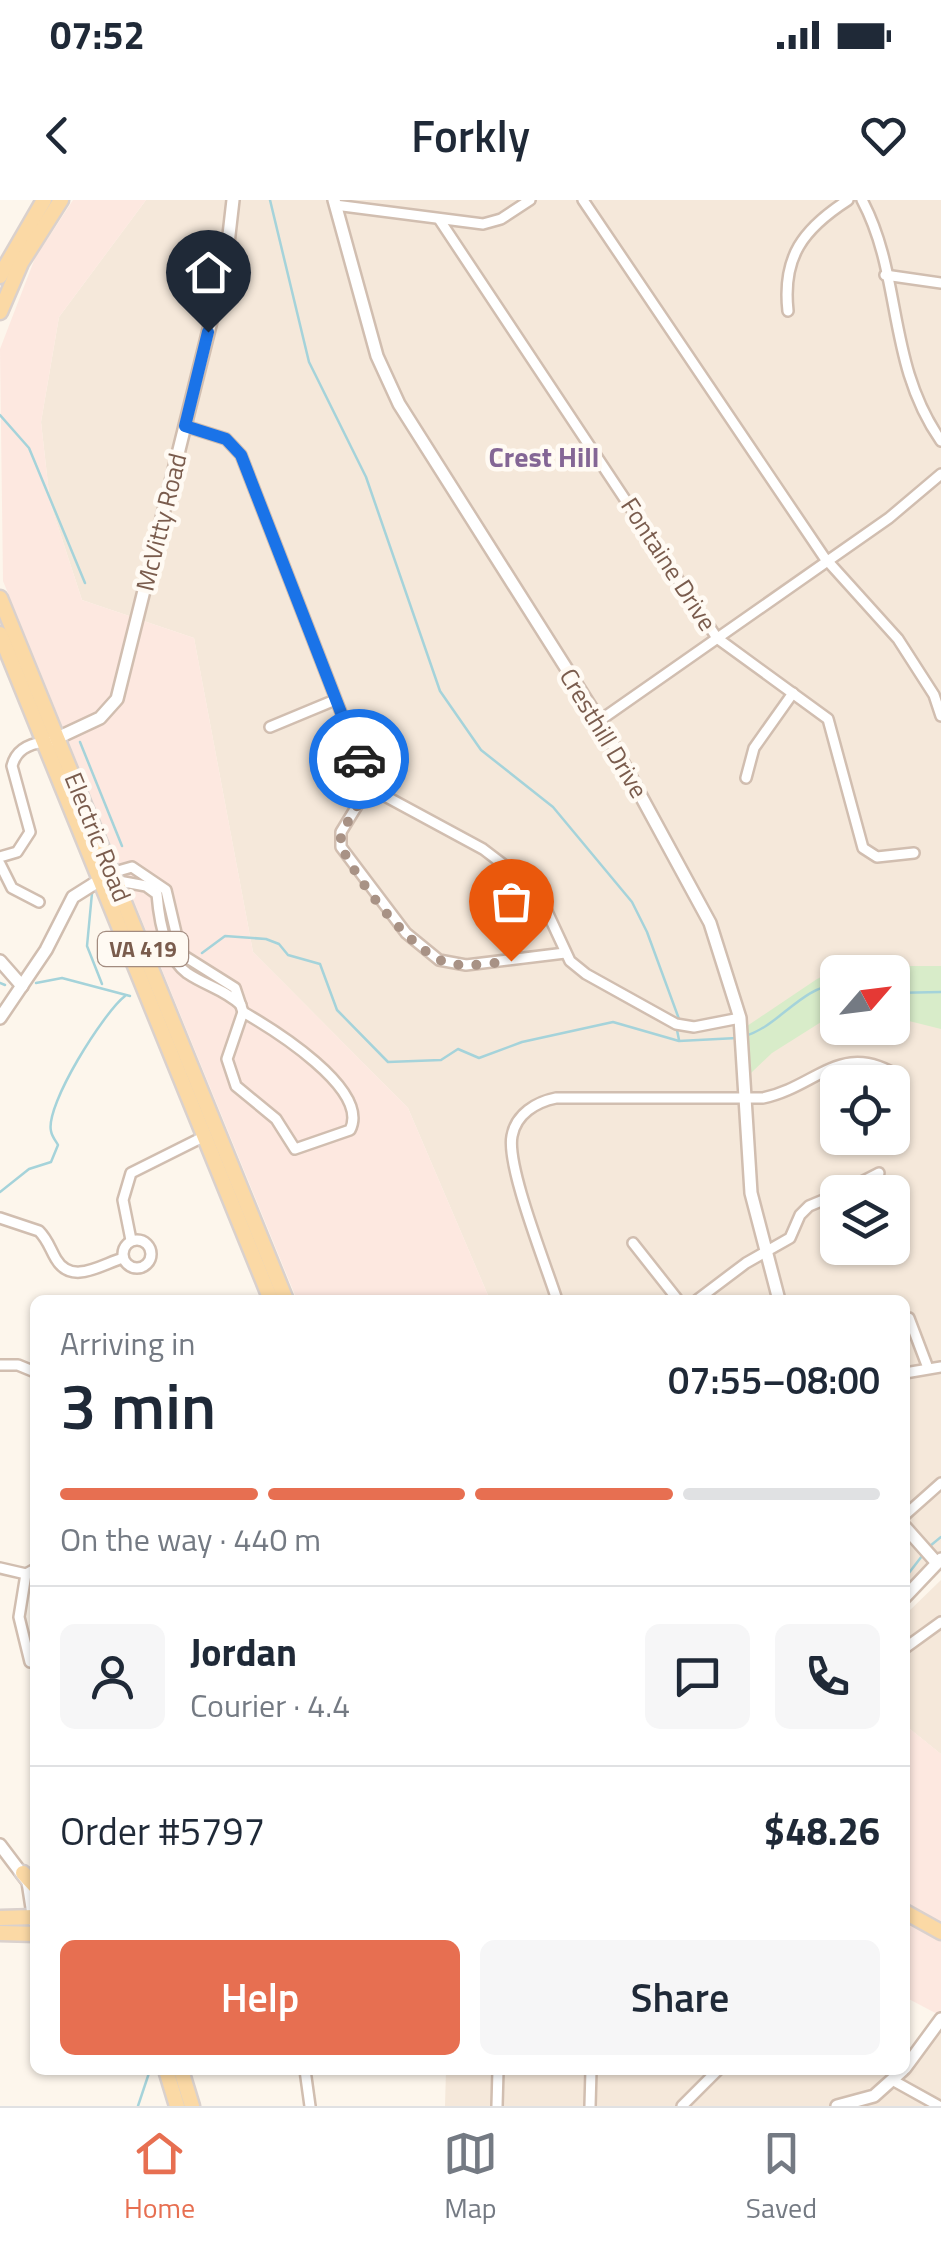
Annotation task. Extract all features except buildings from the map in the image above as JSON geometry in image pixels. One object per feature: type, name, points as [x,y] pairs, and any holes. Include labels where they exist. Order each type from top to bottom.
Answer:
[{"type":"main road","points":[[0,276],[44,200]]},
{"type":"main road","points":[[0,312],[21,263],[61,200]]},
{"type":"main road","name":"Electric Road","points":[[0,598],[50,740]]},
{"type":"main road","name":"Electric Road","points":[[0,634],[109,877],[284,1295]]},
{"type":"main road","name":"Electric Road","points":[[109,877],[269,1295]]},
{"type":"main road","points":[[23,1873],[30,1881]]},
{"type":"main road","points":[[910,1915],[941,1932]]},
{"type":"main road","points":[[0,1918],[30,1919]]},
{"type":"main road","points":[[0,1933],[30,1934]]},
{"type":"main road","points":[[168,2075],[178,2106]]},
{"type":"main road","points":[[181,2075],[192,2106]]},
{"type":"street","name":"McVitty Road","points":[[50,740],[100,718],[117,698],[226,261],[233,200]]},
{"type":"street","points":[[334,203],[483,224],[501,219],[530,200]]},
{"type":"street","points":[[583,200],[826,560],[898,638],[934,695],[941,716]]},
{"type":"street","points":[[788,311],[786,282],[796,245],[815,224],[848,200]]},
{"type":"street","points":[[862,200],[876,230],[901,356],[916,397],[941,441]]},
{"type":"street","name":"Cresthill Drive","points":[[334,203],[377,356],[398,404],[599,720],[698,898],[730,978],[741,1030],[750,1192],[778,1295]]},
{"type":"street","name":"Fontaine Drive","points":[[439,219],[718,638],[823,713],[832,726],[863,848],[878,857],[914,854]]},
{"type":"street","points":[[885,275],[941,284]]},
{"type":"street","points":[[185,426],[226,439],[238,450],[371,782],[397,803],[483,849],[525,882],[543,903],[565,952],[586,974],[676,1024],[741,1030]]},
{"type":"street","points":[[599,720],[889,518],[941,474]]},
{"type":"street","points":[[746,778],[760,738],[793,693]]},
{"type":"street","points":[[270,727],[336,700]]},
{"type":"street","points":[[39,902],[12,888],[0,861],[17,852],[30,832],[12,766],[20,750],[50,740]]},
{"type":"street","points":[[371,782],[342,832],[341,847],[420,948],[439,960],[466,965],[565,952]]},
{"type":"street","points":[[0,1018],[73,898],[109,877],[132,867],[166,890],[181,954],[235,988],[242,1012],[226,1059],[240,1092],[276,1118],[295,1149],[350,1130],[350,1112],[323,1066],[242,1012],[225,990],[188,974],[177,962],[160,920],[158,894],[146,886],[109,877]]},
{"type":"street","points":[[0,961],[22,986]]},
{"type":"street","points":[[838,1065],[872,1065]]},
{"type":"street","points":[[555,1295],[512,1156],[512,1137],[523,1115],[556,1098],[744,1099],[789,1091],[820,1072]]},
{"type":"street","points":[[0,1218],[39,1231],[67,1270],[86,1272],[124,1258],[131,1240],[122,1200],[128,1179],[146,1162],[205,1136]]},
{"type":"street","points":[[875,1175],[879,1173]]},
{"type":"street","points":[[704,1295],[790,1238],[804,1210],[820,1202]]},
{"type":"street","points":[[124,1258],[134,1268],[151,1259],[147,1242],[131,1240]]},
{"type":"street","points":[[634,1243],[674,1295]]},
{"type":"street","points":[[910,1323],[928,1368]]},
{"type":"street","points":[[0,1365],[30,1370]]},
{"type":"street","points":[[910,1373],[941,1367]]},
{"type":"street","points":[[910,1511],[941,1484]]},
{"type":"street","points":[[910,1532],[939,1560],[910,1592]]},
{"type":"street","points":[[0,1568],[30,1572]]},
{"type":"street","points":[[30,1576],[19,1617],[30,1662]]},
{"type":"street","points":[[910,1644],[941,1622]]},
{"type":"street","points":[[0,1846],[23,1873],[30,1889]]},
{"type":"street","points":[[910,2061],[941,2019]]},
{"type":"street","points":[[305,2075],[310,2106]]},
{"type":"street","points":[[497,2106],[498,2075]]},
{"type":"street","points":[[590,2106],[591,2075]]},
{"type":"street","points":[[682,2106],[713,2075]]},
{"type":"street","points":[[836,2106],[866,2103],[899,2075]]},
{"type":"street","points":[[894,2081],[939,2106]]},
{"type":"shaded area","points":[[73,200],[146,200],[59,317],[41,422],[50,502],[82,600],[194,638],[253,952],[408,1108],[488,1295],[295,1295],[3,581],[0,349],[35,258]]},
{"type":"shaded area","points":[[146,200],[941,200],[941,1554],[910,1583],[910,1295],[488,1295],[408,1108],[253,952],[194,638],[82,600],[50,502],[41,422],[59,317]]},
{"type":"shaded area","points":[[941,1580],[941,1754],[910,1729],[910,1610]]},
{"type":"shaded area","points":[[910,1729],[941,1754],[941,2016],[910,2000]]},
{"type":"shaded area","points":[[941,2029],[941,2106],[445,2106],[446,2075],[905,2078]]},
{"type":"green space","points":[[910,966],[941,966],[941,1029],[910,1021]]},
{"type":"green space","points":[[820,978],[820,1023],[772,1053],[751,1073],[747,1026]]},
{"type":"waterway","points":[[270,200],[309,362],[366,477],[440,691],[481,750],[553,807],[632,902],[679,1019]]},
{"type":"waterway","points":[[0,415],[29,448],[85,583]]},
{"type":"waterway","points":[[80,742],[122,846]]},
{"type":"waterway","points":[[92,893],[87,946],[102,984]]},
{"type":"waterway","points":[[202,953],[225,936],[266,939],[279,944],[288,955],[320,964],[337,1010],[388,1062],[441,1060],[458,1049],[479,1058],[522,1042],[613,1022],[679,1041],[737,1038]]},
{"type":"waterway","points":[[36,983],[62,978],[130,996]]},
{"type":"waterway","points":[[0,983],[5,985]]},
{"type":"waterway","points":[[745,1036],[820,989]]},
{"type":"waterway","points":[[910,993],[941,992]]},
{"type":"waterway","points":[[0,1192],[29,1169],[51,1162],[58,1145],[51,1131],[57,1101],[91,1039],[125,996]]},
{"type":"waterway","points":[[677,1030],[679,1040]]},
{"type":"waterway","points":[[930,1546],[941,1537]]},
{"type":"waterway","points":[[910,1572],[922,1556]]},
{"type":"waterway","points":[[138,2106],[148,2075]]},
{"type":"way so far","points":[[359,759],[371,782],[342,832],[340,843],[364,882],[406,934],[439,960],[460,964],[511,961]]},
{"type":"district","name":"Crest Hill","points":[[544,457]]},
{"type":"route","points":[[208,332],[185,426],[226,439],[241,455],[359,759]]}]
